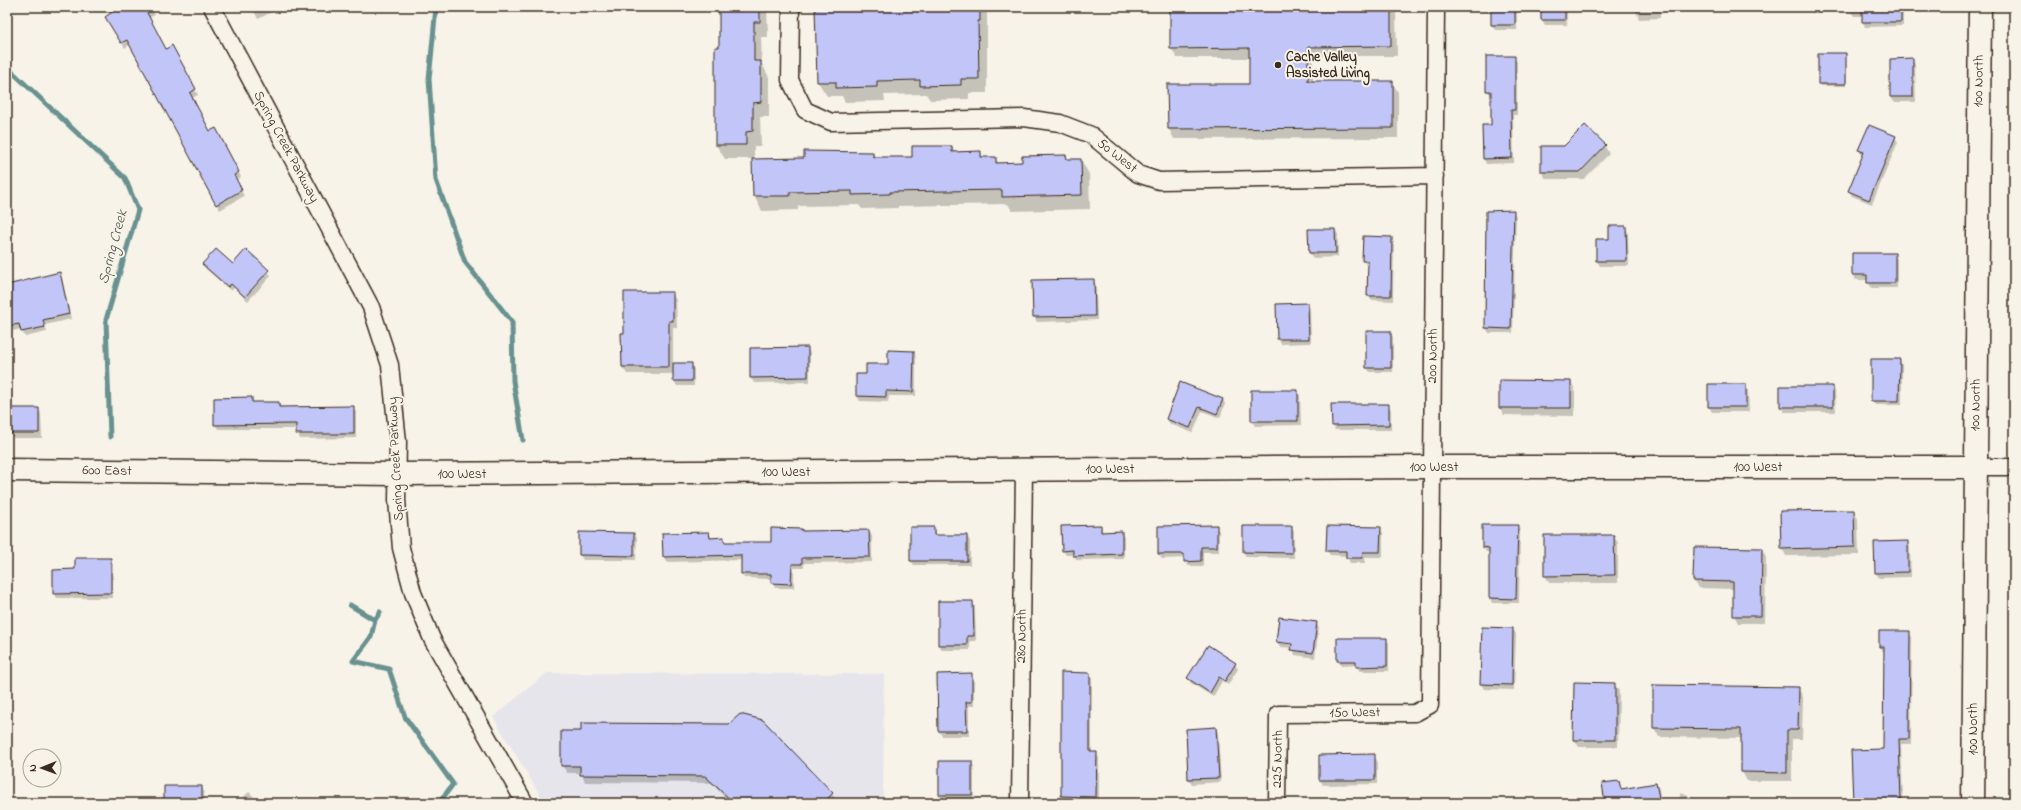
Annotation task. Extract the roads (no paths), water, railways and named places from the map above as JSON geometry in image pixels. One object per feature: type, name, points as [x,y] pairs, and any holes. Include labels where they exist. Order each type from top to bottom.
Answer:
[{"type":"street","name":"Spring Creek Parkway","points":[[212,7],[371,307],[390,365],[398,442],[397,500],[401,548],[413,593],[432,639],[525,803]]},
{"type":"street","name":"50 West","points":[[791,7],[790,80],[805,110],[831,122],[1024,118],[1060,123],[1091,135],[1138,174],[1159,181],[1435,176]]},
{"type":"street","name":"200 North","points":[[1430,705],[1436,7]]},
{"type":"street","name":"100 North","points":[[1973,803],[1980,7]]},
{"type":"street","name":"100 West","points":[[207,473],[397,474],[1431,467],[2014,467]]},
{"type":"street","name":"600 East","points":[[7,470],[207,473]]},
{"type":"street","name":"280 North","points":[[1020,803],[1024,470]]},
{"type":"street","name":"150 West","points":[[1278,714],[1415,712],[1430,705]]},
{"type":"street","name":"225 North","points":[[1277,803],[1278,714]]},
{"type":"waterway","points":[[436,7],[429,79],[436,180],[465,262],[512,322],[513,381],[523,440]]},
{"type":"waterway","name":"Spring Creek","points":[[7,67],[125,178],[138,210],[106,320],[110,437]]},
{"type":"waterway","name":"Spring Creek","points":[[350,605],[375,620],[371,637],[353,661],[389,669],[405,717],[453,784],[439,803]]},
{"type":"waterway","points":[[375,620],[380,612]]},
{"type":"place","name":"Cache Valley Assisted Living","points":[[1278,65]]}]
